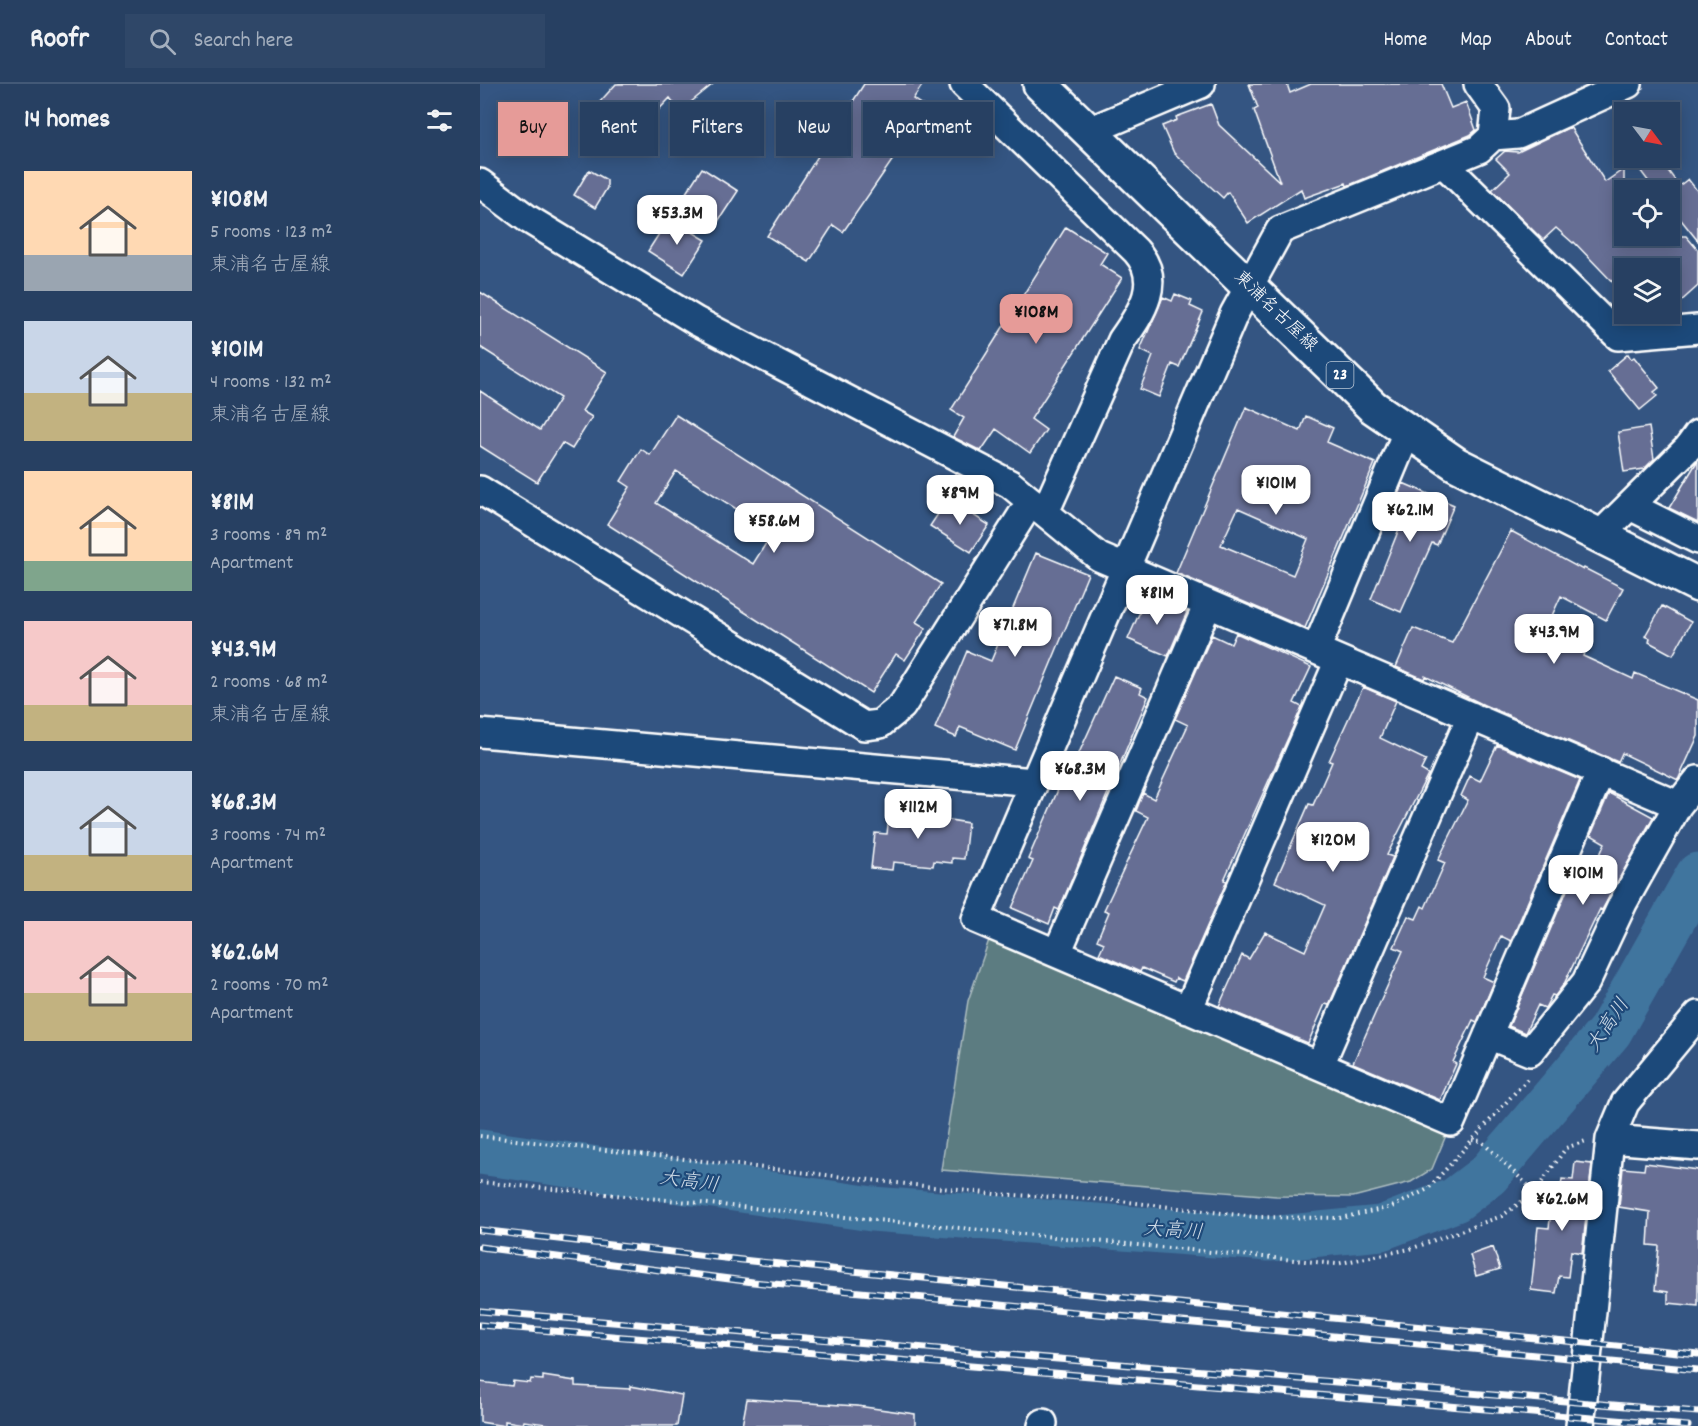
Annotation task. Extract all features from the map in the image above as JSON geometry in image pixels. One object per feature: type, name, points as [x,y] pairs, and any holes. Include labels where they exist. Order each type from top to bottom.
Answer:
[{"type":"main road","name":"東浦名古屋線","points":[[1040,84],[1373,407],[1456,464],[1698,585]]},
{"type":"street","points":[[480,490],[864,726],[880,723],[902,706],[1037,506],[1050,501],[1122,340],[1138,318],[1147,297],[1150,278],[1146,262],[1136,251],[964,84]]},
{"type":"street","points":[[1089,131],[1201,84]]},
{"type":"street","points":[[1478,84],[1496,109],[1493,135],[1479,149],[1280,230],[1234,314],[976,919],[1451,1122],[1601,771]]},
{"type":"street","points":[[1493,135],[1518,134],[1629,84]]},
{"type":"street","points":[[1444,164],[1618,336],[1698,329]]},
{"type":"street","points":[[480,183],[528,219],[696,321],[1010,484],[1099,557],[1678,805]]},
{"type":"street","points":[[1188,1010],[1328,655],[1407,432]]},
{"type":"street","points":[[1600,535],[1688,448],[1698,434]]},
{"type":"street","points":[[1630,506],[1698,540]]},
{"type":"street","points":[[1057,953],[1208,604]]},
{"type":"street","points":[[1320,1065],[1471,716]]},
{"type":"street","points":[[480,733],[1034,782]]},
{"type":"street","points":[[1488,1035],[1530,1052],[1557,1021],[1586,982],[1623,903],[1678,805],[1698,780]]},
{"type":"street","points":[[1580,1426],[1610,1139],[1625,1103],[1698,1015]]},
{"type":"street","points":[[1610,1139],[1698,1146]]},
{"type":"path","points":[[480,1136],[995,1194],[1111,1200],[1256,1217],[1340,1218],[1392,1208],[1428,1189],[1536,1069]]},
{"type":"path","points":[[480,1182],[1336,1264],[1410,1249],[1502,1216],[1535,1192],[1566,1148],[1585,1142],[1610,1139]]},
{"type":"path","points":[[1473,1140],[1481,1141],[1535,1192]]},
{"type":"green space","points":[[989,940],[1447,1133],[1432,1169],[1411,1182],[1353,1197],[1276,1196],[941,1170],[968,1001]]},
{"type":"building","points":[[616,84],[713,84],[691,102],[673,102],[670,98],[658,111],[658,102],[600,102]]},
{"type":"building","points":[[864,84],[923,84],[913,99],[918,102],[863,102],[863,156],[895,156],[843,232],[833,225],[809,262],[767,236],[818,156],[851,156],[851,104]]},
{"type":"building","points":[[1249,84],[1287,84],[1290,93],[1311,84],[1441,84],[1451,108],[1466,102],[1476,130],[1470,135],[1347,186],[1346,183],[1304,198],[1301,189],[1248,223],[1228,192],[1223,198],[1174,153],[1162,126],[1177,120],[1176,117],[1211,104],[1219,125],[1280,182],[1254,110],[1258,108]]},
{"type":"building","points":[[1570,127],[1605,182],[1624,169],[1624,180],[1614,180],[1614,246],[1680,246],[1680,236],[1686,236],[1698,250],[1698,286],[1680,302],[1680,258],[1614,258],[1614,284],[1574,242],[1556,228],[1543,240],[1492,190],[1510,173],[1496,159],[1505,151],[1518,152]]},
{"type":"building","points":[[702,168],[738,191],[713,229],[682,199]]},
{"type":"building","points":[[1638,168],[1666,168],[1675,180],[1648,180]]},
{"type":"building","points":[[589,170],[607,180],[607,188],[595,208],[574,195]]},
{"type":"building","points":[[1688,179],[1698,192],[1698,241],[1680,218],[1680,185]]},
{"type":"building","points":[[669,218],[706,240],[684,274],[648,251]]},
{"type":"building","points":[[1066,227],[1107,253],[1100,264],[1122,278],[1031,419],[1046,430],[1030,453],[996,429],[981,451],[953,437],[964,418],[951,410]]},
{"type":"building","points":[[480,292],[607,372],[582,411],[592,417],[572,449],[562,443],[537,482],[480,446],[480,391],[540,430],[560,398],[480,347]]},
{"type":"building","points":[[1175,294],[1192,301],[1190,306],[1203,312],[1179,367],[1172,364],[1159,397],[1140,389],[1153,356],[1140,350],[1163,297],[1172,301]]},
{"type":"building","points":[[1628,354],[1631,359],[1634,357],[1659,388],[1654,392],[1657,396],[1640,410],[1608,371]]},
{"type":"building","points":[[1246,407],[1300,431],[1306,416],[1333,428],[1327,442],[1375,463],[1305,628],[1176,573]],"holes":[[[1238,508],[1308,539],[1293,575],[1221,545]]]},
{"type":"building","points":[[676,415],[941,584],[916,622],[926,628],[905,660],[896,654],[871,693],[607,524],[630,487],[621,481],[641,449],[650,455]],"holes":[[[676,471],[773,532],[753,564],[656,503]]]},
{"type":"building","points":[[1649,427],[1654,459],[1644,469],[1624,472],[1618,432]]},
{"type":"building","points":[[1698,460],[1698,522],[1669,508]]},
{"type":"building","points":[[1403,483],[1454,505],[1437,545],[1432,543],[1401,612],[1371,599],[1399,529],[1386,523]]},
{"type":"building","points":[[948,499],[989,525],[971,552],[930,526]]},
{"type":"building","points":[[1511,531],[1583,570],[1584,568],[1623,588],[1606,620],[1561,596],[1544,633],[1585,651],[1583,656],[1633,679],[1635,673],[1698,700],[1698,736],[1678,780],[1622,753],[1618,762],[1484,705],[1425,676],[1424,679],[1396,667],[1413,628],[1452,643]]},
{"type":"building","points":[[1036,553],[1088,574],[1015,750],[960,727],[956,737],[935,728],[967,651],[991,661]]},
{"type":"building","points":[[1146,598],[1187,612],[1168,656],[1128,639]]},
{"type":"building","points":[[1662,606],[1691,622],[1673,655],[1649,642],[1650,638],[1645,636]]},
{"type":"building","points":[[1236,633],[1311,667],[1294,703],[1302,707],[1224,880],[1227,881],[1183,981],[1176,978],[1174,982],[1142,968],[1140,972],[1099,954],[1104,943],[1097,940],[1109,912],[1104,910],[1148,817],[1136,811],[1143,793],[1154,799],[1188,725],[1175,719],[1212,635],[1231,644]]},
{"type":"building","points":[[1114,676],[1142,688],[1140,693],[1148,697],[1059,910],[1055,908],[1049,924],[1012,908],[1033,861],[1028,859],[1064,776],[1069,775]]},
{"type":"building","points":[[1363,687],[1396,701],[1380,738],[1426,760],[1421,770],[1428,774],[1387,855],[1393,857],[1329,1005],[1325,1004],[1308,1043],[1219,1006],[1242,955],[1249,959],[1265,932],[1305,951],[1325,905],[1275,882],[1309,804],[1313,805],[1332,762],[1329,761]]},
{"type":"building","points":[[1497,745],[1580,780],[1511,941],[1501,936],[1483,977],[1494,982],[1477,1022],[1473,1020],[1453,1062],[1456,1064],[1440,1100],[1353,1063],[1403,951],[1394,947],[1408,916],[1416,919],[1422,906],[1425,908],[1445,863],[1438,860],[1468,800],[1461,796],[1470,776],[1480,781]]},
{"type":"building","points":[[1609,793],[1653,817],[1602,910],[1600,909],[1564,984],[1555,996],[1552,995],[1545,1008],[1538,1005],[1525,1033],[1509,1026],[1571,881],[1586,887],[1605,843],[1591,835]]},
{"type":"building","points":[[890,806],[925,809],[925,816],[968,823],[964,859],[952,858],[952,863],[934,861],[933,866],[893,862],[892,870],[871,868],[875,833],[887,834]]},
{"type":"building","points":[[1575,1162],[1592,1164],[1582,1253],[1571,1251],[1568,1277],[1559,1276],[1556,1293],[1531,1290],[1538,1227],[1549,1228],[1552,1203],[1559,1204],[1562,1179],[1573,1180]]},
{"type":"building","points":[[1645,1163],[1698,1170],[1698,1306],[1668,1303],[1668,1292],[1655,1290],[1659,1246],[1648,1245],[1650,1212],[1619,1207],[1623,1168],[1644,1170]]},
{"type":"building","points":[[1493,1247],[1500,1269],[1476,1276],[1470,1255]]},
{"type":"building","points":[[543,1376],[575,1381],[575,1386],[630,1389],[630,1386],[682,1395],[677,1426],[560,1426],[505,1421],[505,1426],[480,1422],[480,1382],[512,1386],[513,1381],[530,1383],[531,1379],[543,1380]]},
{"type":"building","points":[[747,1399],[857,1406],[915,1414],[915,1426],[742,1426]]},
{"type":"waterway","name":"大高川","points":[[480,1152],[872,1209],[1269,1239],[1381,1228],[1455,1200],[1488,1175],[1610,1031],[1698,875]]},
{"type":"railway","points":[[480,1230],[751,1261],[1698,1354]]},
{"type":"railway","points":[[480,1247],[753,1282],[1698,1370]]},
{"type":"railway","points":[[480,1311],[1698,1412]]},
{"type":"railway","points":[[480,1325],[1688,1426]]}]
